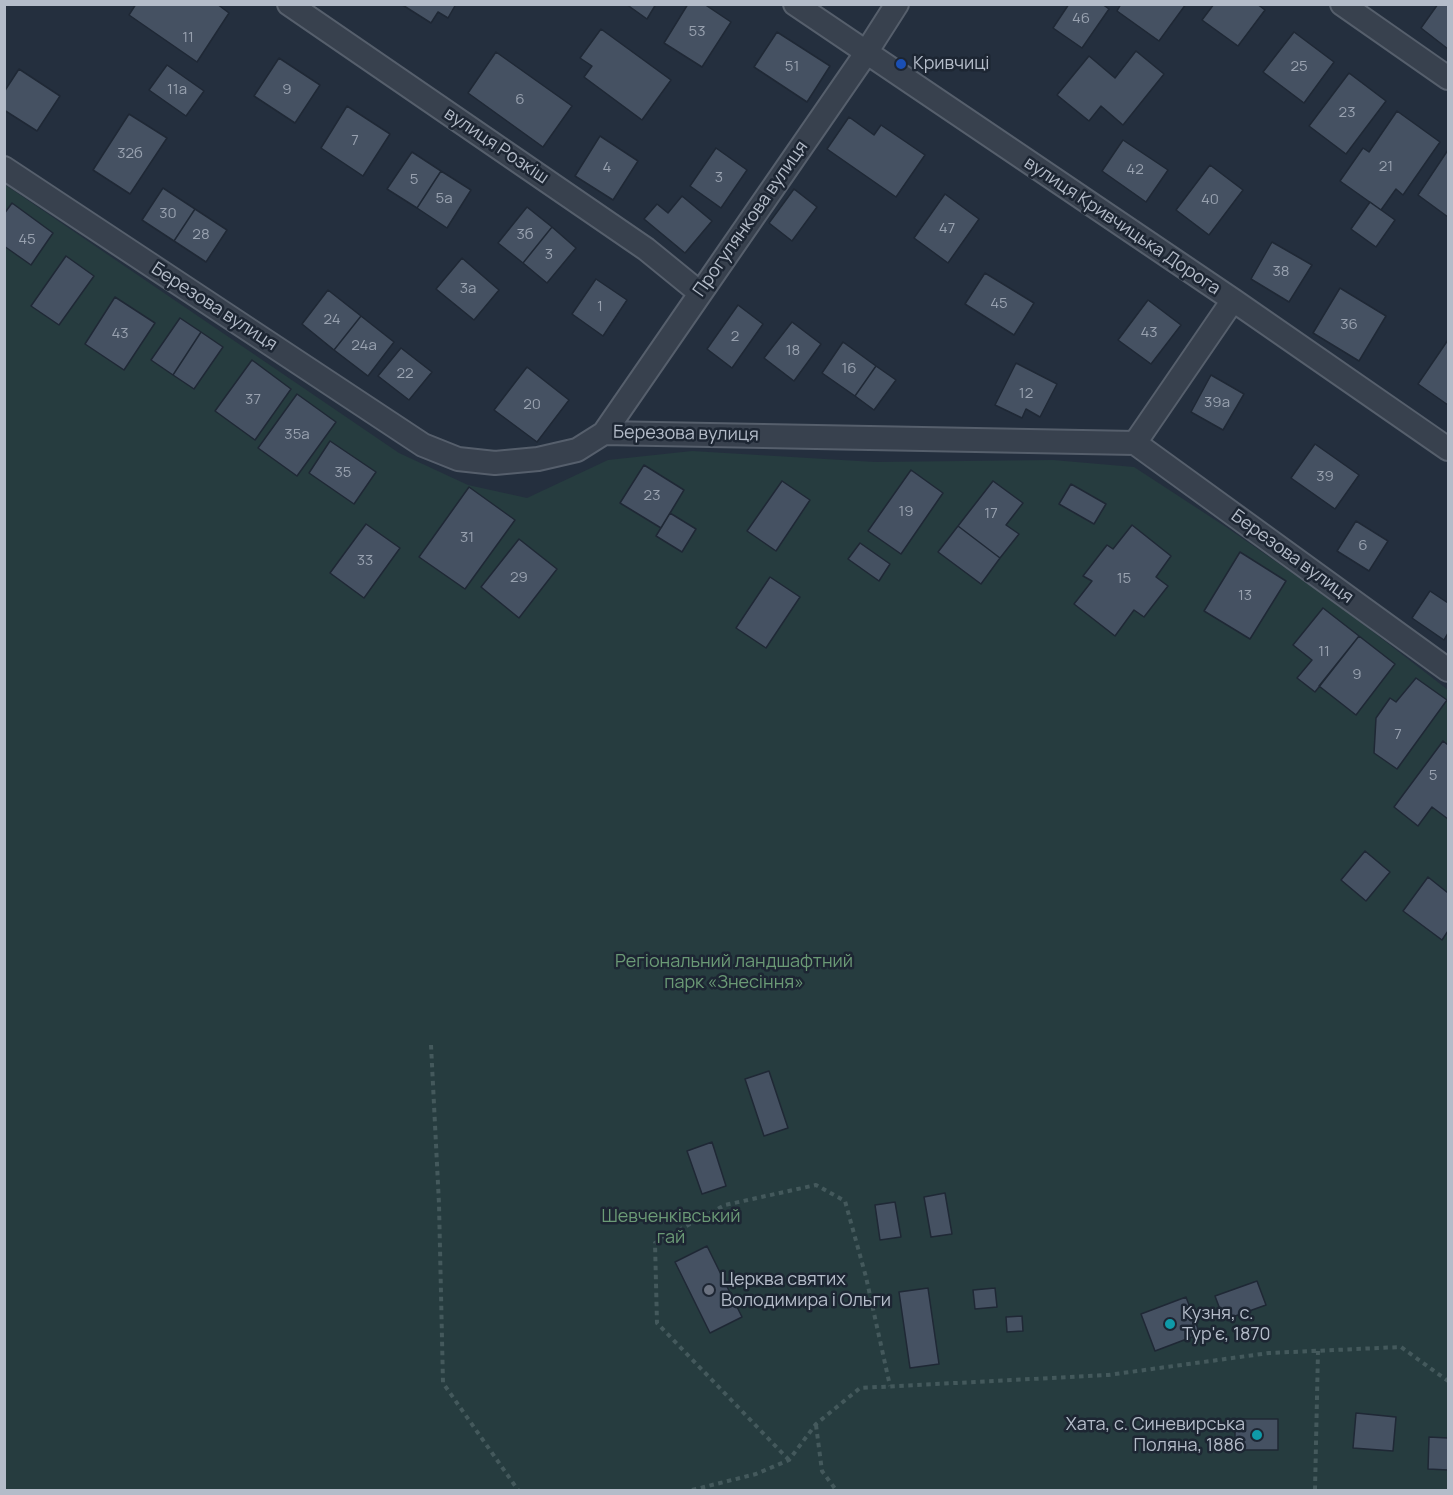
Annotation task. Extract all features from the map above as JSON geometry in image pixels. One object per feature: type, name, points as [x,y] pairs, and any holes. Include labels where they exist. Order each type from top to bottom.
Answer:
[{"type":"street","name":"вулиця Розкіш","points":[[289,4],[628,237],[700,293]]},
{"type":"street","name":"вулиця Кривчицька Дорога","points":[[795,4],[1449,449]]},
{"type":"street","name":"Прогулянкова вулиця","points":[[604,433],[866,53],[897,4]]},
{"type":"street","points":[[1342,4],[1449,78]]},
{"type":"street","name":"Березова вулиця","points":[[4,168],[423,445],[458,459],[495,463],[538,459],[577,450],[604,433],[1135,443],[1449,670]]},
{"type":"street","points":[[1135,443],[1233,300]]},
{"type":"path","points":[[432,1045],[439,1204],[442,1383],[518,1491]]},
{"type":"path","points":[[789,1460],[657,1323],[655,1242],[725,1205],[805,1187],[816,1185],[845,1201],[866,1277],[890,1386]]},
{"type":"path","points":[[692,1491],[756,1474],[789,1460],[816,1424],[860,1388],[1108,1375],[1269,1353],[1401,1347],[1449,1381]]},
{"type":"path","points":[[1315,1491],[1318,1351]]},
{"type":"path","points":[[816,1424],[822,1471],[836,1491]]},
{"type":"green space","name":"Регіональний ландшафтний парк «Знесіння»","points":[[4,184],[399,453],[468,485],[527,498],[608,460],[692,451],[875,462],[1053,460],[1134,467],[1337,604],[1448,690],[1448,1490],[5,1490]]},
{"type":"building","points":[[136,4],[217,4],[229,13],[197,62],[129,15]]},
{"type":"building","points":[[401,4],[456,4],[448,18],[438,12],[431,23]]},
{"type":"building","points":[[626,4],[656,4],[647,19]]},
{"type":"building","points":[[688,4],[704,4],[731,22],[702,67],[664,43]]},
{"type":"building","points":[[1069,4],[1102,4],[1109,9],[1082,48],[1053,28]]},
{"type":"building","points":[[1121,4],[1186,4],[1159,41],[1117,11]]},
{"type":"building","points":[[1214,4],[1257,4],[1265,10],[1238,46],[1202,20]]},
{"type":"building","points":[[1438,4],[1448,4],[1448,49],[1421,28]]},
{"type":"building","points":[[601,29],[671,80],[642,120],[584,77],[592,66],[580,58]]},
{"type":"building","points":[[777,32],[830,66],[807,102],[754,67]]},
{"type":"building","points":[[1294,32],[1334,62],[1304,103],[1263,72]]},
{"type":"building","points":[[1136,51],[1164,74],[1123,125],[1101,106],[1089,121],[1057,95],[1089,56],[1115,78]]},
{"type":"building","points":[[496,52],[572,106],[543,147],[468,93]]},
{"type":"building","points":[[279,58],[320,85],[295,123],[254,96]]},
{"type":"building","points":[[167,65],[204,91],[186,116],[149,90]]},
{"type":"building","points":[[19,69],[60,96],[37,131],[4,110],[4,92]]},
{"type":"building","points":[[1349,73],[1386,101],[1346,154],[1309,126]]},
{"type":"building","points":[[347,106],[390,134],[363,176],[321,148]]},
{"type":"building","points":[[1397,111],[1440,142],[1403,195],[1396,189],[1381,210],[1340,181],[1363,148],[1369,152]]},
{"type":"building","points":[[129,114],[167,138],[130,194],[93,170]]},
{"type":"building","points":[[849,117],[874,135],[881,125],[925,155],[896,197],[827,149]]},
{"type":"building","points":[[600,136],[638,161],[613,200],[575,176]]},
{"type":"building","points":[[1123,140],[1168,170],[1146,202],[1102,171]]},
{"type":"building","points":[[716,148],[747,170],[721,208],[690,186]]},
{"type":"building","points":[[1448,150],[1448,217],[1418,195]]},
{"type":"building","points":[[412,152],[441,171],[417,208],[387,189]]},
{"type":"building","points":[[1210,165],[1243,190],[1209,235],[1176,210]]},
{"type":"building","points":[[441,171],[471,190],[447,228],[417,208]]},
{"type":"building","points":[[163,188],[195,209],[174,241],[142,220]]},
{"type":"building","points":[[794,189],[817,207],[792,241],[769,223]]},
{"type":"building","points":[[945,194],[979,219],[948,263],[914,238]]},
{"type":"building","points":[[682,196],[712,221],[685,253],[644,219],[657,204],[668,213]]},
{"type":"building","points":[[1370,202],[1395,220],[1376,247],[1351,229]]},
{"type":"building","points":[[12,203],[53,233],[31,265],[4,246],[4,214]]},
{"type":"building","points":[[527,207],[552,227],[523,263],[498,243]]},
{"type":"building","points":[[195,209],[227,230],[206,262],[174,241]]},
{"type":"building","points":[[552,227],[576,248],[547,283],[523,263]]},
{"type":"building","points":[[1272,242],[1312,265],[1289,302],[1251,279]]},
{"type":"building","points":[[66,256],[94,276],[59,325],[31,306]]},
{"type":"building","points":[[462,258],[499,290],[474,320],[436,289]]},
{"type":"building","points":[[985,273],[1034,303],[1014,335],[965,304]]},
{"type":"building","points":[[596,279],[627,300],[603,336],[572,314]]},
{"type":"building","points":[[1340,288],[1386,316],[1359,361],[1313,333]]},
{"type":"building","points":[[328,290],[361,316],[334,350],[302,324]]},
{"type":"building","points":[[115,297],[155,323],[124,370],[85,344]]},
{"type":"building","points":[[1148,300],[1181,325],[1151,364],[1118,340]]},
{"type":"building","points":[[738,305],[763,324],[732,368],[707,349]]},
{"type":"building","points":[[361,316],[394,342],[368,376],[334,350]]},
{"type":"building","points":[[180,318],[201,332],[173,375],[151,360]]},
{"type":"building","points":[[792,322],[821,344],[794,381],[764,358]]},
{"type":"building","points":[[201,332],[223,347],[194,389],[173,375]]},
{"type":"building","points":[[1448,340],[1448,405],[1418,384]]},
{"type":"building","points":[[843,342],[876,366],[855,396],[822,373]]},
{"type":"building","points":[[401,348],[432,372],[409,400],[378,376]]},
{"type":"building","points":[[252,360],[291,389],[255,440],[215,411]]},
{"type":"building","points":[[1016,363],[1057,384],[1040,417],[1026,409],[1022,418],[995,405]]},
{"type":"building","points":[[876,366],[896,380],[874,410],[855,396]]},
{"type":"building","points":[[527,367],[569,400],[537,442],[494,410]]},
{"type":"building","points":[[1211,375],[1244,394],[1223,430],[1191,412]]},
{"type":"building","points":[[297,394],[336,422],[297,476],[258,448]]},
{"type":"building","points":[[330,441],[376,472],[354,504],[309,473]]},
{"type":"building","points":[[1315,444],[1359,475],[1335,509],[1291,478]]},
{"type":"building","points":[[644,465],[684,490],[661,528],[620,503]]},
{"type":"building","points":[[911,470],[943,493],[901,554],[868,531]]},
{"type":"building","points":[[782,481],[810,500],[776,551],[747,531]]},
{"type":"building","points":[[993,481],[1023,503],[1006,525],[1019,534],[1000,558],[958,526]]},
{"type":"building","points":[[1071,484],[1106,504],[1094,524],[1059,504]]},
{"type":"building","points":[[469,487],[515,520],[465,589],[419,557]]},
{"type":"building","points":[[670,513],[696,529],[682,552],[656,536]]},
{"type":"building","points":[[1356,521],[1388,541],[1369,571],[1337,551]]},
{"type":"building","points":[[366,524],[400,548],[364,598],[330,573]]},
{"type":"building","points":[[1132,525],[1171,556],[1156,577],[1168,586],[1144,617],[1134,610],[1115,636],[1074,604],[1092,581],[1083,576],[1107,545],[1113,549]]},
{"type":"building","points":[[958,526],[1000,558],[981,584],[938,552]]},
{"type":"building","points":[[519,539],[557,569],[519,618],[481,587]]},
{"type":"building","points":[[860,543],[890,564],[879,581],[848,559]]},
{"type":"building","points":[[1240,552],[1286,581],[1250,639],[1204,611]]},
{"type":"building","points":[[770,577],[800,597],[766,648],[736,628]]},
{"type":"building","points":[[1430,591],[1448,603],[1448,633],[1444,640],[1412,618]]},
{"type":"building","points":[[1323,608],[1359,636],[1315,692],[1297,678],[1312,660],[1293,645]]},
{"type":"building","points":[[1359,636],[1395,664],[1356,715],[1319,686]]},
{"type":"building","points":[[1416,678],[1447,700],[1397,769],[1374,753],[1376,718],[1390,698],[1396,702]]},
{"type":"building","points":[[1443,741],[1448,745],[1448,819],[1432,807],[1418,826],[1394,807]]},
{"type":"building","points":[[1365,851],[1390,872],[1366,901],[1341,880]]},
{"type":"building","points":[[1428,877],[1448,893],[1448,931],[1442,940],[1403,911]]},
{"type":"building","points":[[769,1071],[788,1128],[764,1136],[745,1079]]},
{"type":"building","points":[[712,1142],[726,1186],[702,1194],[687,1151]]},
{"type":"building","points":[[945,1193],[952,1234],[931,1237],[924,1197]]},
{"type":"building","points":[[895,1202],[901,1237],[880,1240],[875,1205]]},
{"type":"building","name":"Церква святих Володимира і Ольги","points":[[707,1246],[742,1317],[710,1333],[675,1262]]},
{"type":"building","points":[[1257,1281],[1266,1305],[1224,1320],[1215,1296]]},
{"type":"building","points":[[928,1288],[939,1364],[910,1368],[899,1292]]},
{"type":"building","points":[[995,1288],[997,1307],[975,1309],[973,1290]]},
{"type":"building","name":"Кузня, с. Тур'є, 1870","points":[[1186,1297],[1200,1334],[1155,1351],[1141,1314]]},
{"type":"building","points":[[1022,1316],[1023,1331],[1007,1332],[1006,1317]]},
{"type":"building","points":[[1356,1413],[1396,1417],[1393,1451],[1353,1448]]},
{"type":"building","name":"Хата, с. Синевирська Поляна, 1886","points":[[1235,1419],[1278,1419],[1278,1450],[1235,1450]]},
{"type":"building","points":[[1429,1437],[1448,1438],[1448,1470],[1428,1469]]},
{"type":"place","name":"Кривчиці","points":[[901,64]]},
{"type":"place","name":"Церква святих Володимира і Ольги","points":[[709,1290]]},
{"type":"place","name":"Кузня, с. Тур'є, 1870","points":[[1170,1324]]},
{"type":"place","name":"Хата, с. Синевирська Поляна, 1886","points":[[1257,1435]]},
{"type":"park label","name":"Шевченківський гай","points":[[671,1227]]}]
